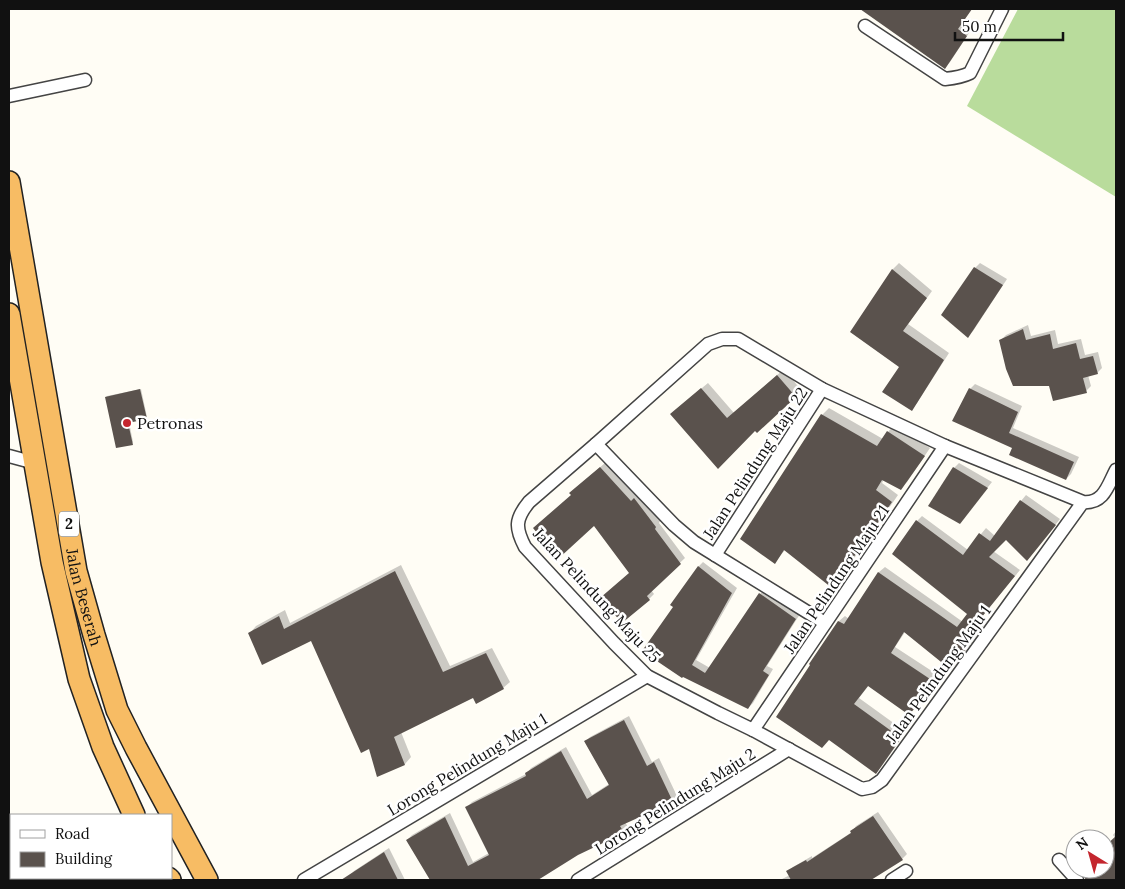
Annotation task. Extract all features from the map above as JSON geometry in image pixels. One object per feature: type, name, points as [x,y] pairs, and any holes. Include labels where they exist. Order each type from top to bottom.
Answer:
[{"type":"highway","name":"Jalan Beserah","points":[[9,182],[76,571],[94,636],[118,710],[171,814]]},
{"type":"highway","name":"Jalan Beserah","points":[[9,314],[52,562],[79,679],[103,747],[134,814]]},
{"type":"highway","name":"Jalan Beserah","points":[[172,817],[206,880]]},
{"type":"street","points":[[865,26],[945,79],[963,77],[970,73],[1002,9]]},
{"type":"street","points":[[9,96],[85,80]]},
{"type":"street","name":"Jalan Pelindung Maju 25","points":[[789,749],[647,676],[526,547],[520,538],[517,528],[518,519],[528,502],[708,344],[722,338],[738,339],[822,390]]},
{"type":"street","points":[[822,390],[945,446],[1083,502],[1093,502],[1102,497],[1116,470]]},
{"type":"street","name":"Jalan Pelindung Maju 22","points":[[715,555],[822,390]]},
{"type":"street","points":[[596,444],[694,542],[825,623]]},
{"type":"street","name":"Jalan Pelindung Maju 21","points":[[753,730],[945,446]]},
{"type":"street","points":[[9,456],[34,463]]},
{"type":"street","name":"Jalan Pelindung Maju 1","points":[[789,749],[862,789],[872,787],[882,780],[1083,502]]},
{"type":"street","name":"Lorong Pelindung Maju 1","points":[[304,880],[647,676]]},
{"type":"street","name":"Lorong Pelindung Maju 2","points":[[578,880],[789,749]]},
{"type":"street","points":[[1059,860],[1076,880]]},
{"type":"street","points":[[892,880],[906,872]]},
{"type":"green space","points":[[1018,9],[1116,9],[1116,197],[967,106]]},
{"type":"building","points":[[860,9],[972,9],[958,29],[967,36],[945,69]]},
{"type":"building","points":[[974,267],[1003,285],[968,338],[941,315]]},
{"type":"building","points":[[892,269],[927,298],[903,331],[944,360],[912,411],[882,392],[899,367],[850,332]]},
{"type":"building","points":[[1023,329],[1026,340],[1050,334],[1053,349],[1076,343],[1080,359],[1093,356],[1098,374],[1083,378],[1087,393],[1053,401],[1049,386],[1013,386],[1006,369],[999,340]]},
{"type":"building","points":[[777,375],[796,397],[757,433],[755,431],[718,469],[670,414],[701,388],[727,418]]},
{"type":"building","points":[[969,388],[1018,412],[1009,433],[1074,462],[1066,480],[1009,455],[1012,448],[952,421]]},
{"type":"building","points":[[140,389],[147,419],[128,423],[133,445],[116,448],[105,397]]},
{"type":"building","points":[[821,414],[877,446],[887,431],[925,456],[901,490],[882,480],[876,490],[892,502],[832,588],[784,550],[775,564],[740,539]]},
{"type":"building","points":[[600,467],[631,501],[634,498],[681,564],[647,596],[650,600],[622,623],[600,598],[629,573],[594,526],[558,559],[533,528],[571,495],[569,493]]},
{"type":"building","points":[[953,467],[988,488],[960,524],[928,506]]},
{"type":"building","points":[[1020,500],[1056,525],[1027,561],[1006,540],[989,557],[1015,576],[977,623],[982,627],[951,670],[904,632],[891,653],[936,683],[909,715],[868,686],[854,704],[901,738],[876,774],[829,740],[822,748],[776,717],[838,621],[844,624],[878,572],[957,627],[967,614],[892,554],[916,520],[963,555],[979,533],[990,541]]},
{"type":"building","points":[[698,566],[732,593],[692,665],[705,673],[759,593],[796,619],[763,671],[769,675],[748,709],[682,678],[642,651],[673,607],[670,605]]},
{"type":"building","points":[[395,571],[443,672],[486,653],[504,689],[476,704],[473,698],[394,737],[405,765],[377,777],[369,749],[361,753],[311,641],[262,665],[248,633],[279,616],[284,629]]},
{"type":"building","points":[[624,720],[647,766],[654,762],[673,802],[620,826],[624,833],[578,855],[538,880],[430,880],[406,840],[445,817],[468,866],[489,855],[465,807],[526,776],[525,773],[561,751],[587,799],[609,785],[584,741]]},
{"type":"building","points":[[873,816],[903,860],[871,880],[791,880],[786,871],[806,860],[807,862]]},
{"type":"building","points":[[1115,837],[1116,880],[1086,880],[1115,879]]},
{"type":"building","points":[[384,852],[398,880],[341,880]]},
{"type":"place","name":"Petronas","points":[[127,423]]}]
